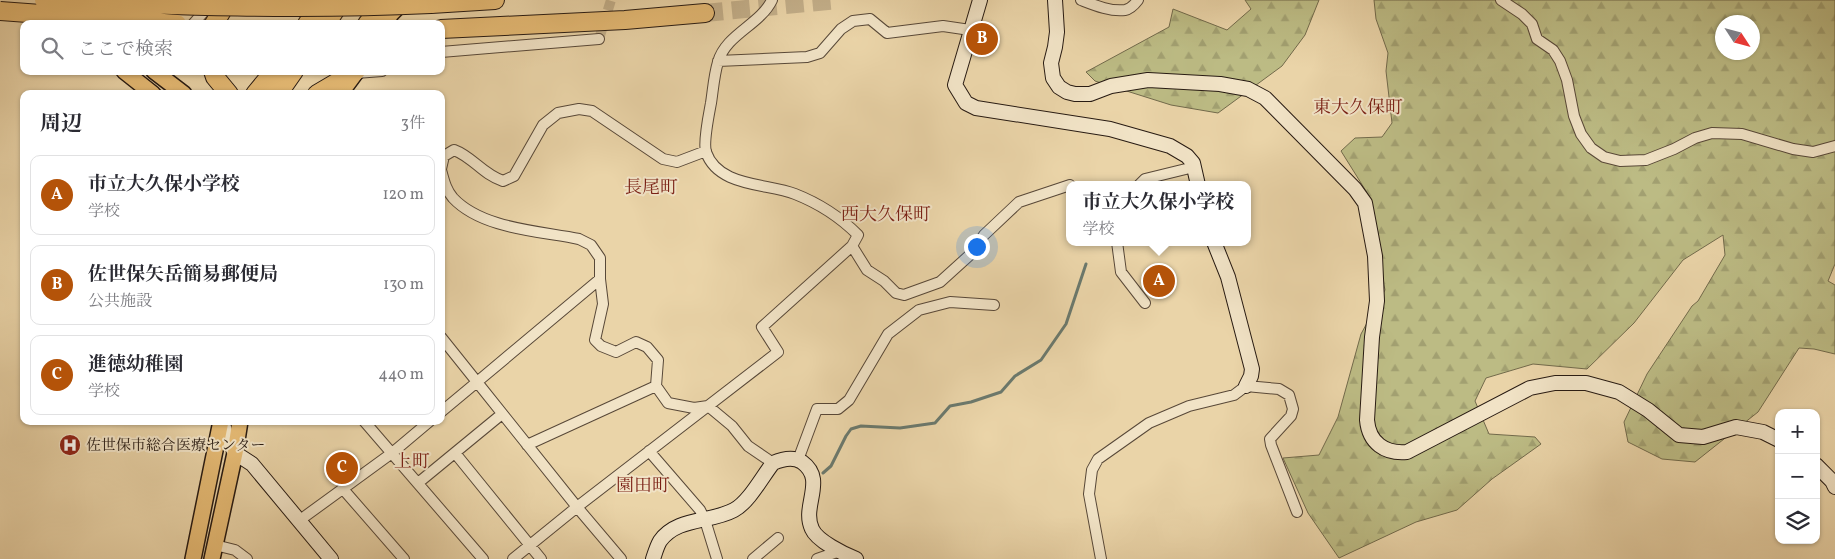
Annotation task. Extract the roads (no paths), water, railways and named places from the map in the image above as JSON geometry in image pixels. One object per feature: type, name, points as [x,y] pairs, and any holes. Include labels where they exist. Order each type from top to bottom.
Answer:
[{"type":"highway","points":[[43,0],[241,8],[347,4],[431,4],[495,0]]},
{"type":"highway","points":[[216,20],[223,9],[232,0]]},
{"type":"highway","points":[[309,20],[324,0]]},
{"type":"highway","points":[[370,20],[386,0]]},
{"type":"highway","points":[[330,20],[347,4]]},
{"type":"highway","points":[[0,11],[123,20]]},
{"type":"highway","points":[[445,40],[706,13]]},
{"type":"highway","points":[[0,16],[26,20]]},
{"type":"highway","points":[[445,29],[625,20]]},
{"type":"highway","points":[[215,75],[225,90]]},
{"type":"highway","points":[[258,90],[271,75]]},
{"type":"highway","points":[[281,90],[291,75]]},
{"type":"highway","points":[[323,90],[351,75]]},
{"type":"main road","points":[[43,0],[74,13],[84,20]]},
{"type":"main road","points":[[387,20],[405,0]]},
{"type":"main road","points":[[0,11],[10,10],[38,15],[49,20]]},
{"type":"main road","points":[[129,75],[148,90]]},
{"type":"main road","points":[[159,75],[179,90]]},
{"type":"main road","points":[[343,90],[355,75]]},
{"type":"main road","points":[[193,556],[220,425]]},
{"type":"main road","points":[[207,490],[218,478],[230,425]]},
{"type":"main road","points":[[214,552],[239,425]]},
{"type":"main road","points":[[193,556],[203,543],[220,488],[225,464],[235,453]]},
{"type":"street","points":[[196,20],[214,0]]},
{"type":"street","points":[[513,559],[577,507],[778,352],[762,327],[852,246],[858,235],[843,220],[794,194],[725,176],[706,151],[707,129],[718,61],[728,44],[765,11],[772,0]]},
{"type":"street","points":[[980,0],[955,85],[966,103],[976,108],[1110,129],[1170,146],[1187,156],[1194,167],[1197,181]]},
{"type":"street","points":[[1055,0],[1057,32],[1051,63],[1054,78],[1059,87],[1075,94],[1090,94],[1111,86],[1148,80],[1220,84],[1248,89],[1264,98],[1355,189],[1365,203],[1375,256],[1376,301],[1372,337],[1368,430],[1373,440],[1385,450],[1407,452],[1530,388],[1555,383],[1586,383],[1619,392],[1648,410],[1679,436],[1703,437],[1736,427],[1763,432],[1775,438]]},
{"type":"street","points":[[1081,0],[1102,8],[1127,10],[1134,6],[1138,0]]},
{"type":"street","points":[[1501,0],[1522,14],[1532,24],[1537,39],[1553,50],[1560,61],[1567,80],[1574,116],[1582,134],[1591,148],[1604,156],[1620,161],[1646,160],[1695,138],[1712,133],[1742,134],[1793,149],[1813,152],[1835,146]]},
{"type":"street","points":[[718,61],[807,58],[820,53],[841,29],[854,21],[870,18],[887,33],[943,26],[970,30]]},
{"type":"street","points":[[445,52],[599,39]]},
{"type":"street","points":[[445,155],[454,150],[462,153],[492,177],[503,181],[514,176],[543,125],[558,113],[579,109],[592,111],[663,158],[677,162],[706,151]]},
{"type":"street","points":[[1143,181],[1194,167]]},
{"type":"street","points":[[445,185],[452,197],[463,207],[493,223],[579,239],[591,245],[600,258],[602,304],[595,340],[601,346],[616,352],[636,342],[647,347],[658,360],[656,386],[668,402],[694,408],[708,406],[732,426],[748,446],[773,463]]},
{"type":"street","points":[[852,246],[868,270],[884,281],[896,293],[904,295],[940,282],[972,254],[984,236],[1019,202],[1066,187]]},
{"type":"street","points":[[1118,246],[1121,272],[1145,303]]},
{"type":"street","points":[[1101,559],[1089,494],[1092,470],[1098,459],[1149,423],[1189,406],[1234,395],[1246,386],[1251,376],[1252,369],[1228,277],[1216,246]]},
{"type":"street","points":[[445,409],[600,279]]},
{"type":"street","points":[[798,460],[817,409],[838,409],[849,400],[888,334],[919,310],[950,302],[994,305]]},
{"type":"street","points":[[445,342],[621,559]]},
{"type":"street","points":[[527,445],[656,386]]},
{"type":"street","points":[[1246,386],[1279,389],[1289,395],[1292,409],[1291,416],[1270,439],[1297,512]]},
{"type":"street","points":[[418,483],[502,414]]},
{"type":"street","points":[[222,425],[235,453],[252,464],[331,559]]},
{"type":"street","points":[[368,425],[483,559]]},
{"type":"street","points":[[300,520],[392,453],[425,425]]},
{"type":"street","points":[[649,451],[700,510],[717,559]]},
{"type":"street","points":[[454,453],[541,559]]},
{"type":"street","points":[[653,559],[660,541],[672,530],[732,511],[742,505],[773,463],[781,460],[798,460],[807,466],[813,475],[814,487],[808,507],[809,521],[813,532],[840,552],[856,559]]},
{"type":"street","points":[[1820,469],[1832,481],[1835,488]]},
{"type":"street","points":[[343,489],[404,559]]},
{"type":"street","points":[[753,559],[778,538]]},
{"type":"street","points":[[214,552],[235,550],[247,559]]},
{"type":"street","points":[[818,559],[840,552]]},
{"type":"waterway","points":[[823,473],[831,466],[851,429],[861,426],[900,428],[935,423],[950,406],[971,402],[1001,392],[1015,376],[1041,360],[1066,324],[1086,264]]},
{"type":"tunnel","points":[[599,39],[611,0]]},
{"type":"tunnel","points":[[705,13],[838,0]]},
{"type":"place","name":"佐世保矢岳簡易郵便局","points":[[982,39]]},
{"type":"place","name":"市立大久保小学校","points":[[1159,281]]},
{"type":"place","name":"佐世保市総合医療センター","points":[[70,445]]},
{"type":"place","name":"進徳幼稚園","points":[[342,468]]},
{"type":"district","name":"東大久保町","points":[[1358,107]]},
{"type":"district","name":"長尾町","points":[[651,187]]},
{"type":"district","name":"西大久保町","points":[[886,214]]},
{"type":"district","name":"上町","points":[[412,461]]},
{"type":"district","name":"園田町","points":[[643,485]]}]
